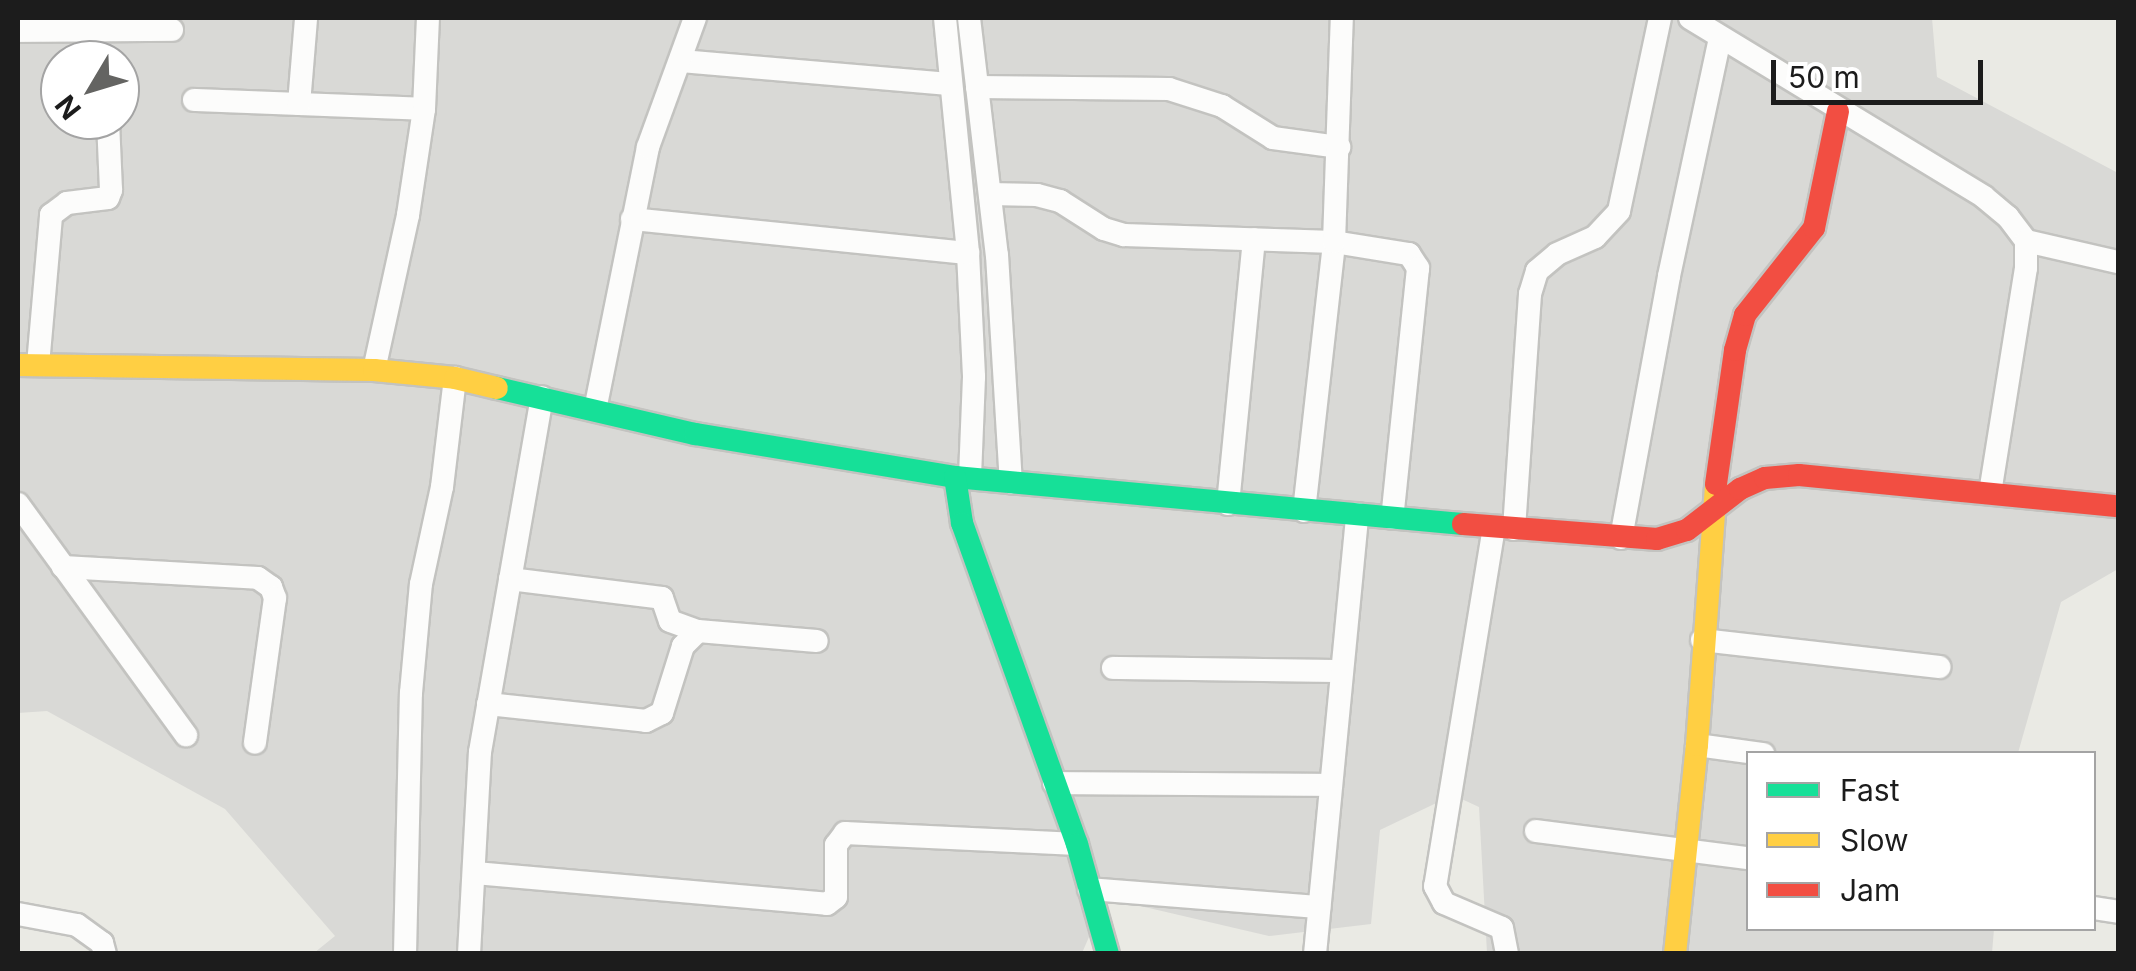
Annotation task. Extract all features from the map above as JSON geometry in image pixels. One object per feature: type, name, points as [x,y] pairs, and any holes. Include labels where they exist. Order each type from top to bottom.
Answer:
[{"type":"street","points":[[298,104],[306,18]]},
{"type":"street","points":[[374,370],[406,230],[424,109],[428,18]]},
{"type":"street","points":[[595,410],[648,147],[695,18]]},
{"type":"street","points":[[945,18],[948,84],[968,253],[982,480]]},
{"type":"street","points":[[969,18],[990,194],[982,480],[962,523],[1077,844],[1108,954]]},
{"type":"street","points":[[1304,510],[1334,242],[1342,18]]},
{"type":"street","points":[[1507,954],[1502,928],[1444,903],[1434,886],[1504,528],[1530,294],[1537,272],[1557,254],[1595,237],[1620,211],[1660,18]]},
{"type":"street","points":[[1690,18],[1984,197],[2008,217],[2026,240],[2026,268],[1990,492]]},
{"type":"street","points":[[18,31],[172,30]]},
{"type":"street","points":[[1621,538],[1720,38]]},
{"type":"street","points":[[681,61],[948,84]]},
{"type":"street","points":[[977,87],[1170,88],[1222,106],[1273,138],[1339,147]]},
{"type":"street","points":[[194,100],[424,109]]},
{"type":"street","points":[[1675,954],[1696,745],[1712,510],[1734,350],[1745,316],[1761,290],[1801,250],[1814,228],[1838,111]]},
{"type":"street","points":[[109,140],[112,190],[108,198],[67,203],[51,215],[28,364],[374,370],[455,378],[695,434],[982,480],[1621,538],[1657,539],[1687,530],[1765,478],[1799,475],[2118,506]]},
{"type":"street","points":[[990,194],[1038,195],[1060,201],[1104,229],[1124,235],[1334,242],[1409,254],[1418,268],[1392,518]]},
{"type":"street","points":[[632,219],[968,253]]},
{"type":"street","points":[[1228,504],[1254,240]]},
{"type":"street","points":[[2026,240],[2118,262]]},
{"type":"street","points":[[405,954],[410,692],[421,584],[442,487],[455,378]]},
{"type":"street","points":[[469,954],[475,873],[474,806],[542,397]]},
{"type":"street","points":[[18,504],[186,735]]},
{"type":"street","points":[[1315,954],[1356,514]]},
{"type":"street","points":[[63,567],[258,578],[270,587],[275,598],[255,743]]},
{"type":"street","points":[[510,579],[662,598],[670,620],[698,630],[817,641]]},
{"type":"street","points":[[488,704],[655,718],[667,704],[683,646],[698,630]]},
{"type":"street","points":[[1702,640],[1939,666]]},
{"type":"street","points":[[1113,668],[1342,672]]},
{"type":"street","points":[[1696,745],[1746,752]]},
{"type":"street","points":[[1054,784],[1331,784]]},
{"type":"street","points":[[1536,831],[1746,858]]},
{"type":"street","points":[[475,873],[827,904],[836,898],[836,845],[845,833],[1077,844]]},
{"type":"street","points":[[1089,888],[1319,907]]},
{"type":"street","points":[[18,914],[77,925],[102,943],[105,954]]},
{"type":"shaded area","points":[[18,18],[1932,18],[1937,77],[2118,173],[2118,569],[2061,602],[2019,751],[1746,751],[1746,931],[1994,931],[1992,953],[1487,953],[1479,807],[1453,795],[1380,830],[1371,924],[1269,936],[1106,898],[1082,953],[314,953],[335,936],[225,809],[47,711],[18,713]]},
{"type":"traffic: fast","points":[[497,388],[695,434],[955,477],[1463,524]]},
{"type":"traffic: fast","points":[[955,477],[962,523],[1077,844],[1108,954]]},
{"type":"traffic: slow","points":[[18,365],[374,370],[455,378],[497,388]]},
{"type":"traffic: slow","points":[[1675,954],[1697,745],[1716,484]]},
{"type":"traffic: jam","points":[[1716,484],[1735,350],[1745,315],[1814,228],[1838,111]]},
{"type":"traffic: jam","points":[[1463,524],[1657,539],[1687,530],[1740,489],[1765,478],[1799,475],[2118,506]]}]
